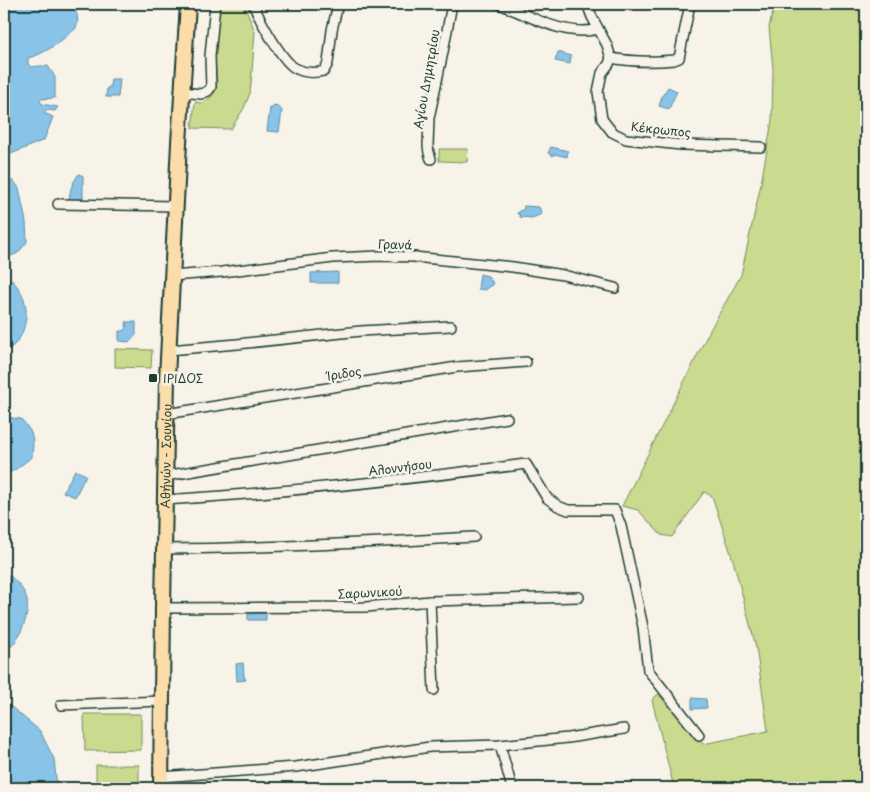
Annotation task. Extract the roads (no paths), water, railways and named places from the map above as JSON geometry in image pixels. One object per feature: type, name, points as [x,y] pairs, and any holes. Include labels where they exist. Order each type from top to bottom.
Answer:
[{"type":"main road","name":"Αθήνών - Σουνίου","points":[[161,783],[168,350],[188,4]]},
{"type":"street","points":[[182,92],[201,94],[208,91],[211,87],[210,56],[215,4]]},
{"type":"street","points":[[253,4],[260,20],[288,63],[296,69],[317,73],[324,71],[328,63],[332,30],[338,4]]},
{"type":"street","name":"Αγίου Δημητρίου","points":[[431,159],[428,146],[429,118],[452,4]]},
{"type":"street","points":[[499,4],[565,29],[581,32],[598,29]]},
{"type":"street","points":[[587,4],[607,45],[611,58],[632,61],[674,60],[678,58],[690,4]]},
{"type":"street","name":"Κέκρωπος","points":[[611,58],[602,73],[598,92],[602,120],[612,132],[626,139],[681,145],[760,147]]},
{"type":"street","points":[[58,204],[176,206]]},
{"type":"street","name":"Γρανά","points":[[172,276],[214,273],[333,258],[379,256],[462,262],[563,274],[614,288]]},
{"type":"street","points":[[168,350],[361,330],[451,326]]},
{"type":"street","name":"Ίριδος","points":[[166,414],[457,367],[526,362]]},
{"type":"street","points":[[165,476],[507,418]]},
{"type":"street","name":"Αλοννήσου","points":[[165,500],[334,487],[526,464],[547,498],[558,506],[568,510],[615,510],[621,526],[643,627],[648,670],[699,736]]},
{"type":"street","points":[[164,549],[241,548],[474,536]]},
{"type":"street","name":"Σαρωνικού","points":[[163,608],[366,606],[430,600],[578,597]]},
{"type":"street","points":[[430,600],[434,690]]},
{"type":"street","points":[[61,705],[162,701]]},
{"type":"street","points":[[161,783],[296,767],[430,747],[500,745],[568,738],[624,729]]},
{"type":"street","points":[[500,745],[512,788]]},
{"type":"water","points":[[4,4],[73,4],[78,22],[75,29],[56,45],[28,58],[28,64],[31,67],[48,66],[55,77],[55,98],[41,99],[40,101],[42,104],[58,107],[55,111],[46,110],[44,113],[53,117],[44,140],[4,157]]},
{"type":"water","points":[[558,52],[571,56],[570,64],[555,61]]},
{"type":"water","points":[[111,79],[120,79],[118,97],[106,97]]},
{"type":"water","points":[[668,87],[677,91],[669,109],[659,106],[662,96]]},
{"type":"water","points":[[275,105],[282,111],[279,132],[267,131],[270,108]]},
{"type":"water","points":[[551,147],[568,151],[567,157],[554,154],[553,156],[548,153]]},
{"type":"water","points":[[79,174],[83,176],[83,201],[69,201],[72,186]]},
{"type":"water","points":[[13,180],[19,188],[26,222],[27,242],[18,253],[4,259],[4,181],[8,183]]},
{"type":"water","points":[[524,206],[539,207],[542,214],[532,218],[520,217],[517,213],[523,210]]},
{"type":"water","points":[[338,272],[338,283],[311,283],[311,273]]},
{"type":"water","points":[[480,274],[488,276],[489,280],[492,281],[493,285],[486,288],[486,290],[478,289]]},
{"type":"water","points":[[4,276],[8,276],[15,284],[24,299],[26,317],[18,341],[4,351]]},
{"type":"water","points":[[126,322],[136,322],[136,335],[130,342],[119,341],[119,331],[125,329]]},
{"type":"water","points":[[4,417],[21,419],[31,432],[33,445],[32,457],[4,476]]},
{"type":"water","points":[[75,470],[86,475],[75,497],[63,492]]},
{"type":"water","points":[[9,575],[18,583],[24,593],[27,600],[27,614],[18,637],[4,653],[4,576]]},
{"type":"water","points":[[266,613],[266,620],[248,620],[248,614]]},
{"type":"water","points":[[243,663],[246,680],[237,681],[236,664]]},
{"type":"water","points":[[692,698],[706,699],[707,708],[692,709]]},
{"type":"water","points":[[4,701],[40,731],[54,759],[57,788],[4,788]]},
{"type":"place","name":"ΙΡΙΔΟΣ","points":[[153,378]]}]
